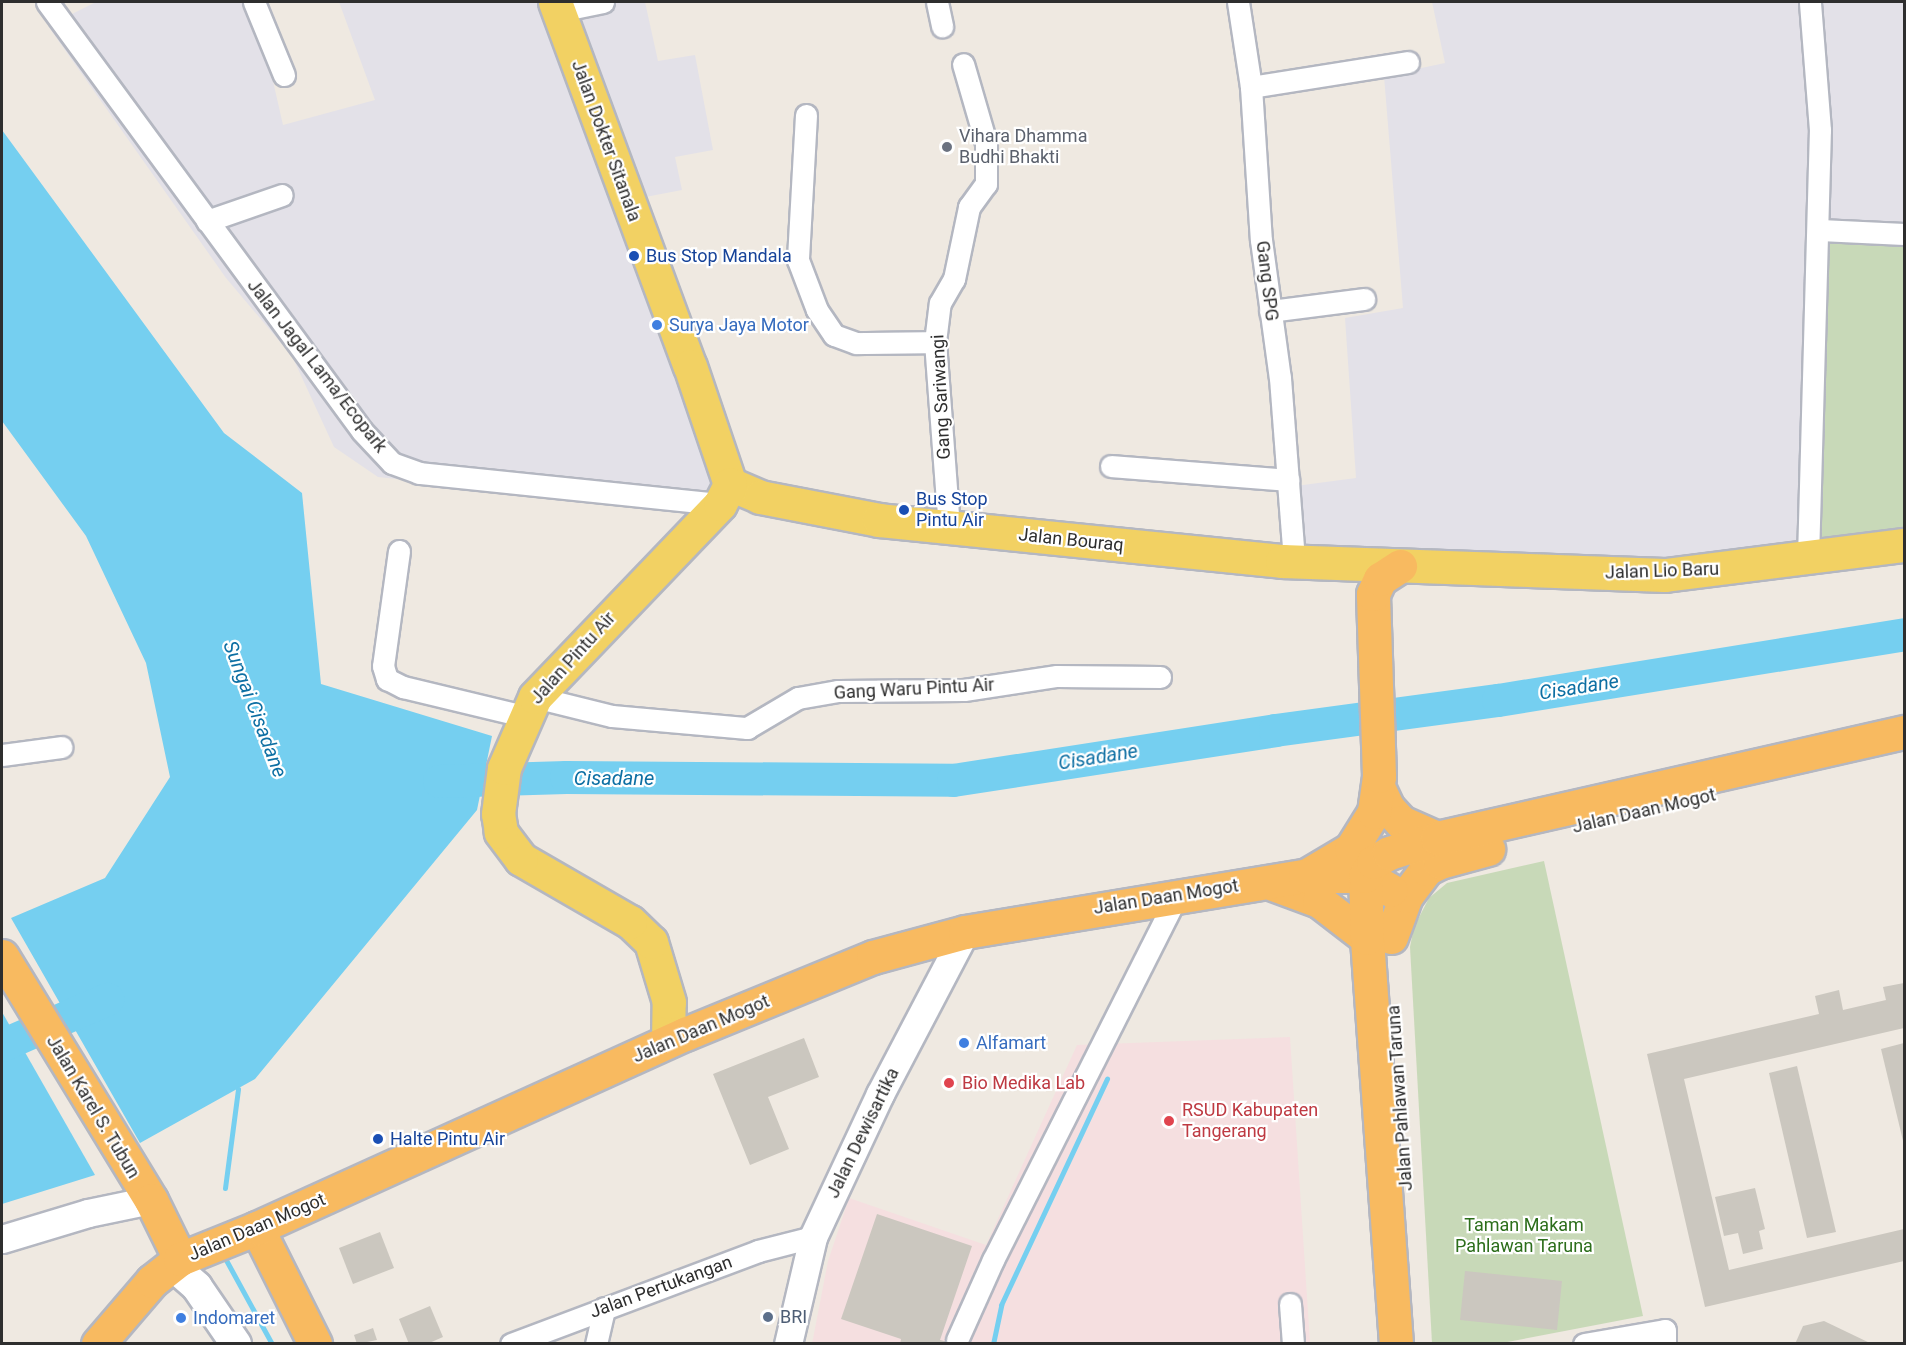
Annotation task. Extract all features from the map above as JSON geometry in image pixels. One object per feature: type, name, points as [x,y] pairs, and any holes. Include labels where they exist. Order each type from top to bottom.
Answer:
[{"type":"highway","points":[[1409,566],[1375,585],[1373,606],[1379,783],[1388,808],[1401,822],[1437,838]]},
{"type":"highway","name":"Jalan Daan Mogot","points":[[98,1344],[174,1253],[257,1228],[668,1041],[873,957],[965,932],[1262,882],[1305,876],[1378,883],[1373,862],[1389,853],[1437,838],[1905,732]]},
{"type":"highway","name":"Jalan Daan Mogot","points":[[1379,937],[1415,882],[1440,862],[1905,753]]},
{"type":"highway","points":[[1305,876],[1351,849],[1364,831],[1379,783]]},
{"type":"highway","points":[[1262,882],[1319,901],[1379,937]]},
{"type":"highway","name":"Jalan Pahlawan Taruna","points":[[1378,883],[1396,1344]]},
{"type":"highway","name":"Jalan Pahlawan Taruna","points":[[1379,937],[1393,1015],[1418,1344]]},
{"type":"highway","name":"Jalan Karel S. Tubun","points":[[2,956],[151,1200],[174,1253]]},
{"type":"highway","points":[[174,1253],[216,1226],[278,1204],[315,1202]]},
{"type":"highway","points":[[257,1228],[315,1344]]},
{"type":"main road","name":"Jalan Dokter Sitanala","points":[[557,6],[690,366],[725,494]]},
{"type":"main road","name":"Jalan Bouraq","points":[[725,494],[760,497],[879,520],[949,528],[1294,561],[1409,566]]},
{"type":"main road","name":"Jalan Pintu Air","points":[[668,1041],[669,1002],[651,942],[630,922],[521,858],[501,832],[498,814],[504,768],[525,714],[725,494]]},
{"type":"main road","name":"Jalan Lio Baru","points":[[1409,566],[1665,575],[1905,545]]},
{"type":"main road","points":[[174,1253],[236,1344]]},
{"type":"street","name":"Jalan Jagal Lama/Ecopark","points":[[47,2],[362,431],[392,463],[419,473],[725,494]]},
{"type":"street","points":[[254,2],[284,75]]},
{"type":"street","points":[[557,6],[603,2]]},
{"type":"street","points":[[938,2],[942,26]]},
{"type":"street","name":"Gang SPG","points":[[1238,2],[1251,87],[1261,240],[1288,480],[1294,561]]},
{"type":"street","points":[[1808,558],[1820,230],[1820,129],[1810,2]]},
{"type":"street","points":[[1251,87],[1408,62]]},
{"type":"street","name":"Gang Sariwangi","points":[[949,528],[935,342],[940,303],[954,279],[969,207],[986,184],[986,143],[963,64]]},
{"type":"street","points":[[806,115],[798,260],[817,310],[834,335],[856,343],[935,342]]},
{"type":"street","points":[[207,221],[282,195]]},
{"type":"street","points":[[1820,230],[1905,234]]},
{"type":"street","points":[[1270,311],[1364,299]]},
{"type":"street","points":[[1111,466],[1288,480]]},
{"type":"street","name":"Gang Waru Pintu Air","points":[[399,551],[383,666],[387,679],[403,687],[525,714],[612,716],[747,728],[798,698],[838,690],[964,690],[1057,676],[1160,677]]},
{"type":"street","points":[[2,755],[61,747]]},
{"type":"street","points":[[957,1341],[993,1260],[1178,895]]},
{"type":"street","name":"Jalan Dewisartika","points":[[788,1344],[813,1237],[880,1094],[965,932]]},
{"type":"street","points":[[2,1239],[88,1213],[151,1200]]},
{"type":"street","name":"Jalan Pertukangan","points":[[526,1341],[604,1308],[758,1251],[813,1237]]},
{"type":"street","points":[[1290,1304],[1293,1344]]},
{"type":"street","points":[[596,1344],[604,1308]]},
{"type":"street","points":[[1584,1344],[1665,1330],[1665,1344]]},
{"type":"shaded area","points":[[96,2],[255,2],[283,125],[375,100],[339,2],[645,2],[658,61],[695,55],[713,150],[675,157],[682,190],[640,198],[747,489],[710,513],[378,477],[334,447],[292,356],[226,278],[48,26]]},
{"type":"shaded area","points":[[1432,2],[1904,2],[1904,229],[1815,561],[1611,566],[1294,545],[1288,487],[1356,478],[1345,318],[1403,308],[1384,76],[1445,63]]},
{"type":"shaded area","name":"RSUD Kabupaten Tangerang","points":[[1290,1037],[1310,1343],[812,1344],[828,1261],[849,1198],[986,1245],[1077,1045]]},
{"type":"green space","points":[[1830,223],[1904,229],[1904,544],[1815,561]]},
{"type":"green space","name":"Taman Makam Pahlawan Taruna","points":[[1544,861],[1643,1316],[1502,1343],[1432,1343],[1410,947],[1414,927],[1429,898],[1447,883]]},
{"type":"water","points":[[2,130],[224,433],[302,493],[321,684],[492,736],[477,810],[255,1079],[140,1143],[11,918],[105,878],[170,777],[146,663],[86,536],[2,421]]},
{"type":"water","points":[[2,1012],[95,1175],[2,1204]]},
{"type":"building","points":[[1904,983],[1904,1028],[1684,1079],[1729,1270],[1904,1229],[1904,1261],[1705,1307],[1647,1054],[1819,1014],[1815,996],[1839,990],[1843,1010],[1886,1000],[1883,987]]},
{"type":"building","points":[[804,1038],[819,1077],[768,1097],[789,1149],[750,1165],[713,1074]]},
{"type":"building","points":[[1904,1043],[1904,1145],[1881,1049]]},
{"type":"building","points":[[1797,1066],[1836,1232],[1807,1238],[1769,1073]]},
{"type":"building","points":[[1755,1188],[1765,1229],[1759,1231],[1763,1249],[1743,1254],[1738,1233],[1724,1236],[1715,1197]]},
{"type":"building","points":[[877,1214],[972,1246],[940,1340],[956,1344],[900,1344],[901,1339],[841,1319]]},
{"type":"building","points":[[380,1232],[394,1268],[353,1284],[339,1248]]},
{"type":"building","points":[[1465,1271],[1562,1281],[1557,1330],[1460,1320]]},
{"type":"building","points":[[430,1306],[443,1337],[427,1344],[409,1344],[399,1319]]},
{"type":"building","points":[[1824,1321],[1872,1344],[1795,1344],[1803,1326]]},
{"type":"building","points":[[373,1328],[377,1340],[357,1344],[354,1335]]},
{"type":"waterway","name":"Cisadane","points":[[439,781],[566,777],[953,780],[1275,730],[1498,700],[1904,634]]},
{"type":"waterway","name":"Sungai Cisadane","points":[[2,1045],[107,999]]},
{"type":"waterway","points":[[993,1344],[1001,1305],[1107,1079]]},
{"type":"waterway","points":[[225,1188],[238,1089]]},
{"type":"waterway","points":[[226,1260],[272,1344]]},
{"type":"place","name":"Vihara Dhamma Budhi Bhakti","points":[[947,147]]},
{"type":"place","name":"Bus Stop Mandala","points":[[634,256]]},
{"type":"place","name":"Surya Jaya Motor","points":[[657,325]]},
{"type":"place","name":"Bus Stop Pintu Air","points":[[904,510]]},
{"type":"place","name":"Alfamart","points":[[964,1043]]},
{"type":"place","name":"Bio Medika Lab","points":[[949,1083]]},
{"type":"place","name":"RSUD Kabupaten Tangerang","points":[[1169,1121]]},
{"type":"place","name":"Halte Pintu Air","points":[[378,1139]]},
{"type":"place","name":"BRI","points":[[768,1317]]},
{"type":"place","name":"Indomaret","points":[[181,1318]]}]
